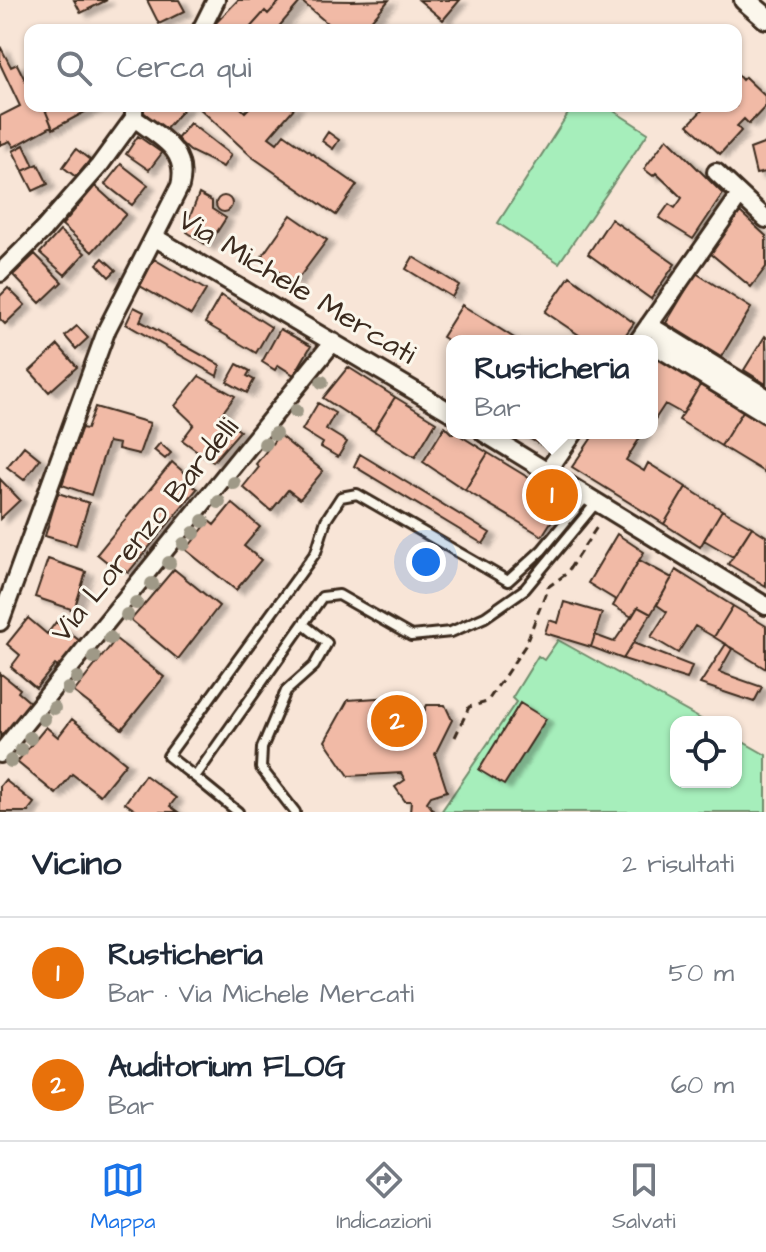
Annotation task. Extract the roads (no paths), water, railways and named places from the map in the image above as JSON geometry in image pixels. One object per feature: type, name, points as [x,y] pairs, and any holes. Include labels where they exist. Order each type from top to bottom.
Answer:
[{"type":"street","points":[[204,24],[216,0]]},
{"type":"street","points":[[745,0],[766,18]]},
{"type":"street","points":[[0,273],[80,188],[134,112]]},
{"type":"street","name":"Via Michele Mercati","points":[[134,112],[174,149],[182,167],[177,194],[154,237],[446,409]]},
{"type":"street","points":[[716,172],[766,219]]},
{"type":"street","points":[[646,335],[740,195]]},
{"type":"street","points":[[0,622],[107,329],[154,237]]},
{"type":"street","name":"Via Lorenzo Bardelli","points":[[0,754],[333,342]]},
{"type":"street","points":[[658,343],[766,397]]},
{"type":"street","points":[[658,345],[766,414]]},
{"type":"street","points":[[494,439],[766,606]]},
{"type":"street","points":[[547,472],[570,439]]},
{"type":"lane","points":[[238,812],[168,756],[316,552],[326,520],[341,497],[357,494],[508,581],[591,500]]},
{"type":"lane","points":[[195,777],[322,597],[339,595],[411,636],[451,632],[485,617],[525,589],[591,500]]},
{"type":"lane","points":[[295,812],[261,768],[262,748],[286,691],[314,666],[327,643],[303,624]]},
{"type":"place","name":"Rusticheria","points":[[552,495]]},
{"type":"place","name":"Auditorium FLOG","points":[[397,721]]}]
